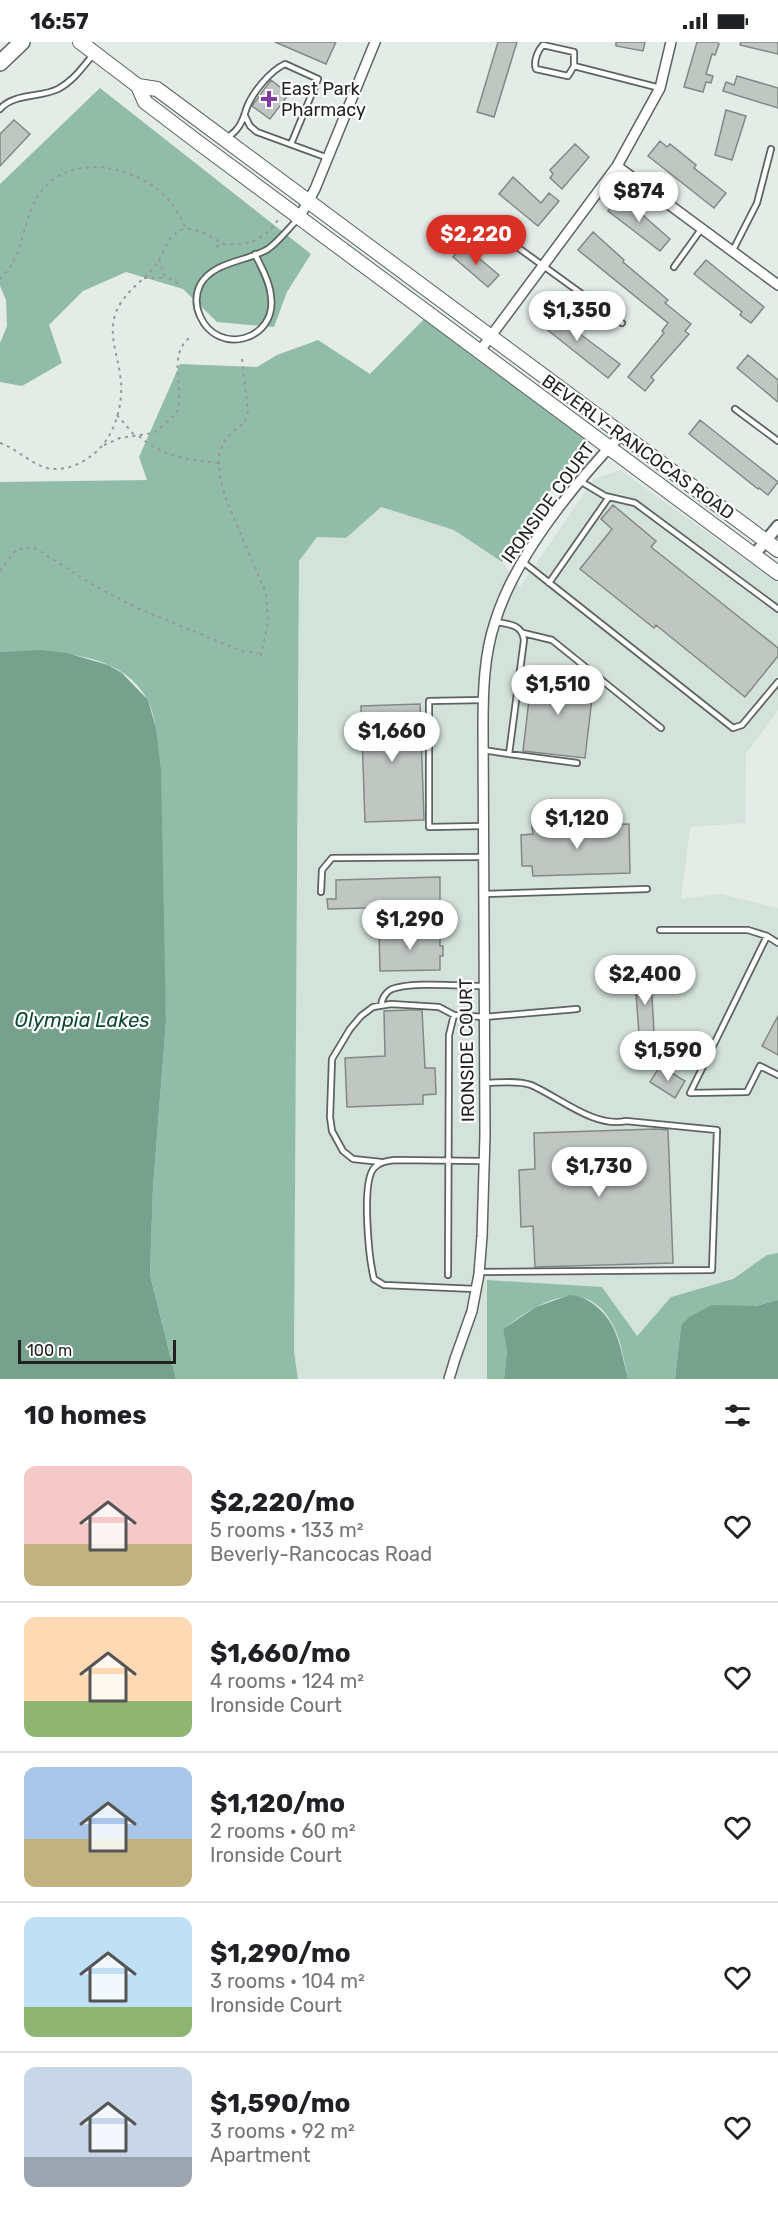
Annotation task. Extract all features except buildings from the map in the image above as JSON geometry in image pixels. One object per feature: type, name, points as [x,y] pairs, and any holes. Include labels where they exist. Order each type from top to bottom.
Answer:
[{"type":"highway","points":[[0,63],[22,42]]},
{"type":"main road","name":"BEVERLY-RANCOCAS ROAD","points":[[80,42],[138,86],[157,89],[778,550]]},
{"type":"main road","name":"BEVERLY-RANCOCAS ROAD","points":[[138,86],[145,102],[778,573]]},
{"type":"street","points":[[299,218],[328,158],[375,42]]},
{"type":"street","points":[[479,352],[616,165],[660,88],[671,42]]},
{"type":"street","points":[[616,165],[778,285]]},
{"type":"street","name":"IRONSIDE COURT","points":[[449,1379],[472,1311],[479,1272],[485,1135],[482,750],[487,655],[504,596],[523,562],[580,482],[622,434]]},
{"type":"street","points":[[754,555],[778,526]]},
{"type":"lane","points":[[543,45],[574,52],[574,66],[566,76],[536,69],[535,65],[539,49],[543,45]]},
{"type":"lane","points":[[0,109],[6,102],[56,90],[72,81],[95,53]]},
{"type":"lane","points":[[225,139],[237,129],[248,106],[277,68],[285,64],[318,79],[291,144]]},
{"type":"lane","points":[[574,66],[660,88]]},
{"type":"lane","points":[[245,116],[250,126],[257,132],[328,158]]},
{"type":"lane","points":[[733,250],[757,203],[771,149]]},
{"type":"lane","points":[[255,254],[272,297],[271,311],[265,324],[253,335],[237,340],[221,338],[207,330],[199,314],[195,298],[201,284],[212,273],[226,265],[268,249],[299,218]]},
{"type":"lane","points":[[674,267],[702,228]]},
{"type":"lane","points":[[502,236],[622,323]]},
{"type":"lane","points":[[735,409],[778,441]]},
{"type":"lane","points":[[580,482],[609,497],[634,503],[778,609]]},
{"type":"lane","points":[[549,583],[609,497]]},
{"type":"lane","points":[[523,562],[733,728],[742,725],[778,682]]},
{"type":"lane","points":[[495,622],[517,627],[523,633],[552,640],[661,728]]},
{"type":"lane","points":[[509,754],[523,633]]},
{"type":"lane","points":[[482,826],[429,827],[429,701],[483,700]]},
{"type":"lane","points":[[482,750],[577,763]]},
{"type":"lane","points":[[321,892],[322,870],[332,858],[482,857]]},
{"type":"lane","points":[[483,894],[647,889]]},
{"type":"lane","points":[[660,930],[748,930],[778,943]]},
{"type":"lane","points":[[766,936],[690,1093],[747,1092],[760,1066],[778,1075]]},
{"type":"lane","points":[[381,1005],[387,991],[397,988],[483,986]]},
{"type":"lane","points":[[483,1161],[395,1160],[381,1162],[353,1159],[344,1151],[332,1131],[330,1117],[332,1059],[350,1029],[361,1016],[374,1007],[391,1004],[439,1007],[454,1015],[484,1017],[578,1009]]},
{"type":"lane","points":[[448,1275],[449,1035],[454,1015]]},
{"type":"lane","points":[[479,1272],[712,1270],[717,1130],[626,1121],[619,1123],[586,1115],[528,1084],[484,1083]]},
{"type":"lane","points":[[381,1162],[371,1171],[367,1184],[369,1259],[374,1279],[384,1285],[477,1289]]},
{"type":"path","points":[[0,279],[5,275],[17,254],[28,216],[43,189],[62,175],[84,167],[111,167],[139,178],[162,194],[174,206],[186,228]]},
{"type":"path","points":[[216,247],[224,244],[244,244],[257,239],[267,232],[280,217]]},
{"type":"path","points":[[104,445],[117,415],[121,382],[113,341],[113,324],[124,297],[144,278],[172,237],[186,228],[199,231],[224,244]]},
{"type":"path","points":[[159,259],[161,271],[167,278],[179,284]]},
{"type":"path","points":[[144,278],[167,278]]},
{"type":"path","points":[[0,442],[33,463],[53,469],[73,466],[104,445],[120,438],[154,433],[177,413],[181,392],[177,360],[182,345],[189,339]]},
{"type":"path","points":[[242,359],[248,411],[245,422],[224,442],[219,454],[219,463],[220,477],[227,502],[266,593],[268,622],[260,660]]},
{"type":"path","points":[[117,415],[149,445],[196,462],[219,463]]},
{"type":"path","points":[[0,571],[16,550],[33,547],[97,587],[137,608],[242,651],[262,654]]},
{"type":"shaded area","points":[[100,88],[311,254],[287,292],[274,327],[217,322],[183,289],[126,272],[83,291],[49,325],[62,363],[22,386],[0,382],[0,343],[7,326],[6,300],[0,286],[0,184]]},
{"type":"shaded area","points":[[425,318],[585,439],[502,562],[454,530],[381,507],[346,538],[317,537],[299,561],[294,1351],[298,1379],[176,1379],[150,1275],[153,1187],[166,1022],[156,728],[148,701],[136,684],[121,672],[103,663],[61,653],[0,652],[0,482],[147,480],[139,457],[180,364],[257,367],[277,355],[318,340],[370,374]]},
{"type":"shaded area","points":[[620,470],[778,583],[778,710],[746,754],[745,823],[690,827],[681,899],[720,894],[778,908],[778,1253],[767,1255],[733,1279],[671,1297],[636,1336],[487,1379],[298,1379],[294,1351],[299,561],[317,537],[346,538],[380,507],[455,530],[502,562],[520,587],[594,479]]},
{"type":"shaded area","points":[[778,1253],[778,1300],[681,1326],[675,1379],[628,1379],[615,1329],[604,1311],[591,1301],[577,1297],[563,1297],[532,1309],[503,1329],[507,1351],[504,1379],[487,1379],[487,1280],[602,1287],[637,1336],[671,1297],[733,1279],[767,1255]]},
{"type":"water","name":"Olympia Lakes","points":[[41,650],[67,653],[108,665],[122,673],[148,700],[156,728],[161,771],[166,1022],[153,1187],[150,1275],[176,1379],[0,1379],[0,652]]},
{"type":"water","points":[[570,1295],[592,1303],[608,1319],[617,1337],[628,1379],[504,1379],[507,1351],[503,1329],[536,1307]]},
{"type":"water","points":[[778,1300],[778,1379],[675,1379],[681,1326],[689,1317],[712,1305],[756,1306]]},
{"type":"place","name":"East Park Pharmacy","points":[[269,99]]}]
